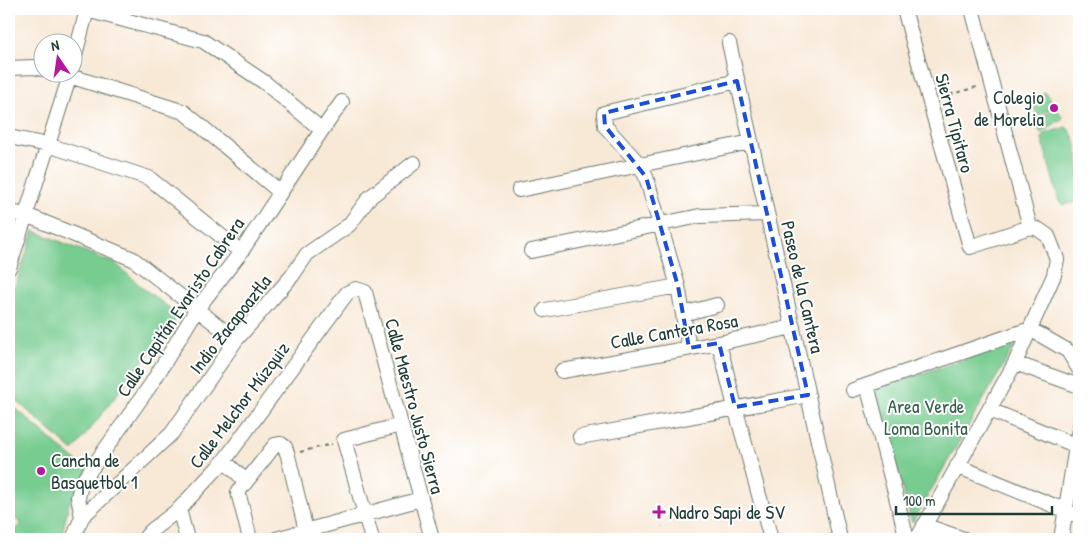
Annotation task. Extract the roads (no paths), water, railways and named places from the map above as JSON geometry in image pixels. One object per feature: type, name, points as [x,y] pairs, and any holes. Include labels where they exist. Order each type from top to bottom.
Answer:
[{"type":"street","points":[[79,32],[85,9],[203,41],[264,82],[322,130]]},
{"type":"street","name":"Sierra Tipitaro","points":[[904,9],[970,247],[1030,227]]},
{"type":"street","points":[[917,539],[1015,364],[1054,275],[1057,259],[1048,236],[1038,229],[1030,227],[972,9]]},
{"type":"street","name":"Paseo de la Cantera","points":[[729,43],[840,539]]},
{"type":"street","points":[[9,68],[32,67]]},
{"type":"street","points":[[82,77],[184,112],[280,192]]},
{"type":"street","points":[[689,348],[678,286],[661,224],[640,166],[605,126],[604,113],[737,81]]},
{"type":"street","points":[[9,268],[48,145],[65,82]]},
{"type":"street","name":"Calle Capitán Evaristo Cabrera","points":[[73,539],[82,517],[78,497],[82,482],[152,382],[197,309],[241,252],[342,102]]},
{"type":"street","points":[[9,137],[48,145],[149,178],[241,252]]},
{"type":"street","points":[[519,190],[751,142]]},
{"type":"street","name":"Indio Zacapoaztla","points":[[82,517],[172,433],[236,340],[292,276],[308,254],[348,225],[370,198],[414,163]]},
{"type":"street","points":[[9,212],[26,215],[133,259],[236,340]]},
{"type":"street","points":[[531,251],[700,216],[767,214]]},
{"type":"street","points":[[545,310],[678,286]]},
{"type":"street","name":"Calle Maestro Justo Sierra","points":[[356,289],[364,292],[431,535]]},
{"type":"street","name":"Calle Melchor Múzquiz","points":[[144,539],[178,509],[224,461],[347,293],[356,289]]},
{"type":"street","points":[[683,314],[717,305]]},
{"type":"street","name":"Calle Cantera Rosa","points":[[562,371],[793,327]]},
{"type":"street","points":[[853,390],[1030,329],[1068,351],[1079,369]]},
{"type":"street","points":[[719,342],[771,539]]},
{"type":"street","points":[[1015,364],[1079,386]]},
{"type":"street","points":[[867,385],[907,539]]},
{"type":"street","points":[[580,437],[808,395]]},
{"type":"street","points":[[990,410],[1077,446]]},
{"type":"street","points":[[372,539],[344,440],[401,425]]},
{"type":"street","points":[[1061,539],[1079,428]]},
{"type":"street","points":[[242,486],[275,445],[285,450],[307,535]]},
{"type":"street","points":[[224,461],[242,486],[250,539]]},
{"type":"street","points":[[957,466],[1079,516]]},
{"type":"street","points":[[276,539],[307,535],[365,514],[421,499]]},
{"type":"street","points":[[178,509],[187,539]]},
{"type":"street","points":[[924,525],[964,539]]},
{"type":"place","name":"Colegio de Morelia","points":[[1054,108]]},
{"type":"place","name":"Cancha de Basquetbol 1","points":[[41,471]]},
{"type":"place","name":"Nadro Sapi de SV","points":[[659,512]]},
{"type":"park label","name":"Area Verde Loma Bonita","points":[[926,417]]}]
